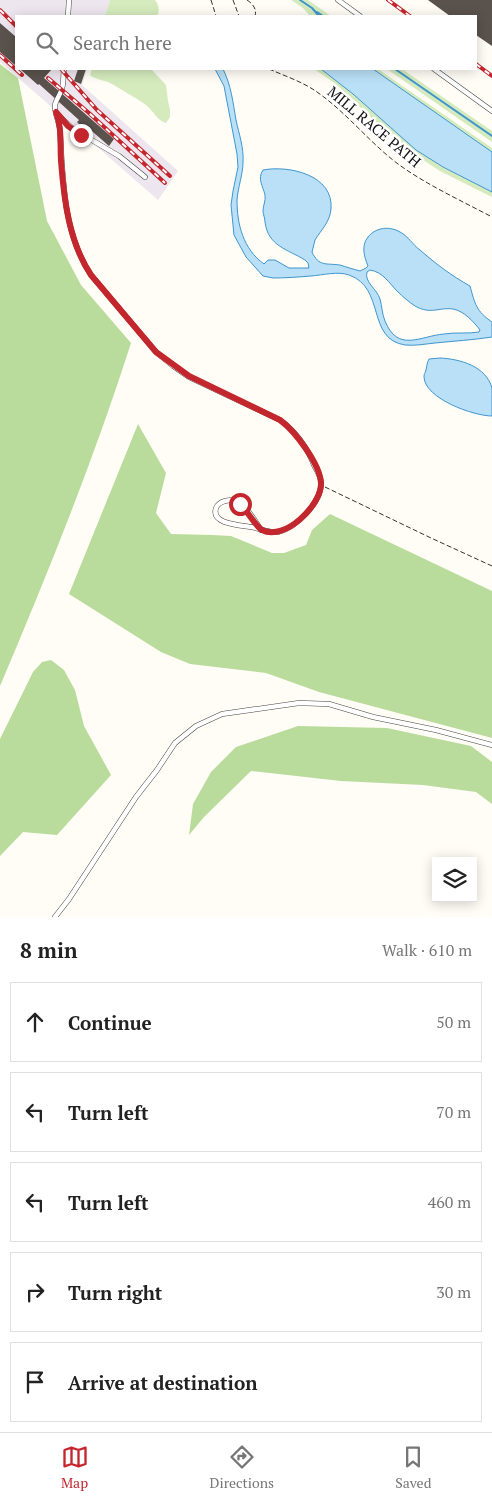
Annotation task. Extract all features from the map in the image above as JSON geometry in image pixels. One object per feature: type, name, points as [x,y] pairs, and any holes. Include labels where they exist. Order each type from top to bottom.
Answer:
[{"type":"lane","points":[[68,15],[69,0]]},
{"type":"lane","points":[[338,0],[359,15]]},
{"type":"lane","points":[[64,70],[62,87],[55,105],[60,126],[63,184],[68,215],[74,240],[83,263],[156,352],[189,376],[280,420],[297,436],[311,456],[320,478],[319,495],[299,521],[280,532],[272,532],[227,524],[216,513],[216,508],[219,504],[228,500],[240,504],[246,508],[261,530]]},
{"type":"lane","points":[[435,70],[492,111]]},
{"type":"lane","points":[[56,112],[73,130],[118,156],[145,177]]},
{"type":"lane","points":[[55,917],[175,743],[196,726],[222,714],[299,703],[329,704],[492,745]]},
{"type":"path","points":[[211,0],[216,15]]},
{"type":"path","points":[[233,0],[239,15]]},
{"type":"path","points":[[247,0],[254,6],[255,15]]},
{"type":"path","name":"MILL RACE PATH","points":[[271,70],[320,94],[380,149],[416,176],[492,217]]},
{"type":"path","points":[[321,485],[492,566]]},
{"type":"shaded area","points":[[0,0],[110,0],[105,15],[15,15],[15,70],[87,70],[82,85],[178,171],[158,200],[0,62]]},
{"type":"green space","points":[[110,0],[155,0],[159,12],[158,15],[105,15]]},
{"type":"green space","points":[[291,0],[308,0],[330,15],[309,15]]},
{"type":"green space","points":[[0,64],[18,78],[47,221],[81,285],[131,343],[102,430],[70,516],[0,686]]},
{"type":"green space","points":[[92,70],[152,70],[166,85],[170,117],[166,123],[163,122],[138,99],[112,84],[90,75]]},
{"type":"green space","points":[[315,70],[322,70],[344,86],[416,150],[443,167],[492,192],[492,197],[440,171],[414,154],[382,128],[336,84]]},
{"type":"green space","points":[[374,70],[379,70],[492,148],[492,152]]},
{"type":"green space","points":[[388,70],[403,70],[492,131],[492,142]]},
{"type":"green space","points":[[138,424],[166,473],[156,513],[171,534],[231,536],[272,553],[284,553],[306,545],[312,530],[330,514],[492,591],[492,738],[319,692],[266,673],[190,664],[161,652],[69,594]]},
{"type":"green space","points":[[51,660],[64,670],[75,690],[84,726],[111,775],[57,835],[23,832],[0,856],[0,739],[33,672],[42,662]]},
{"type":"green space","points":[[298,726],[387,728],[471,746],[492,762],[492,804],[476,792],[423,785],[341,781],[251,771],[204,817],[189,835],[193,804],[211,772],[236,747]]},
{"type":"water","points":[[216,70],[223,70],[228,81],[242,146],[242,171],[237,200],[238,218],[246,243],[257,258],[264,264],[268,260],[275,260],[289,268],[309,268],[305,260],[274,242],[267,230],[263,212],[265,197],[260,179],[263,170],[285,169],[297,171],[318,180],[330,197],[331,209],[329,218],[315,240],[312,252],[317,260],[360,271],[368,266],[364,255],[364,247],[368,237],[375,231],[383,228],[396,230],[406,236],[417,248],[438,265],[470,286],[477,307],[492,322],[492,337],[405,345],[393,341],[385,333],[368,291],[360,281],[349,275],[335,273],[278,278],[263,276],[246,257],[234,235],[231,205],[238,167],[224,86]],"holes":[[[370,270],[382,275],[415,306],[426,310],[457,310],[472,320],[480,330],[479,332],[448,333],[410,340],[396,337],[390,331],[383,316],[380,299],[367,279],[367,272]]]},
{"type":"water","points":[[322,70],[374,70],[492,152],[492,192],[443,167],[416,150],[353,94]]},
{"type":"water","points":[[440,358],[464,362],[484,374],[492,388],[492,416],[474,413],[452,405],[441,399],[426,385],[424,375],[429,359]]},
{"type":"building","points":[[428,0],[492,0],[492,46],[477,36],[477,15],[449,15]]},
{"type":"building","points":[[0,23],[15,36],[15,65],[0,52]]},
{"type":"building","points":[[21,70],[51,70],[44,78],[114,139],[109,146],[85,125],[82,127],[77,122],[79,120]]},
{"type":"building","points":[[78,70],[86,70],[81,84],[74,81]]},
{"type":"waterway","points":[[300,0],[318,15]]},
{"type":"waterway","points":[[317,12],[322,15]]},
{"type":"waterway","points":[[396,70],[492,136]]},
{"type":"railway","points":[[388,0],[409,15]]},
{"type":"railway","points":[[0,10],[15,25]]},
{"type":"railway","points":[[0,55],[15,69]]},
{"type":"railway","points":[[477,65],[492,76]]},
{"type":"railway","points":[[16,70],[22,75]]},
{"type":"railway","points":[[62,70],[97,110],[170,176]]},
{"type":"railway","points":[[48,78],[165,183]]},
{"type":"route","points":[[81,135],[68,126],[56,112],[60,126],[63,184],[68,215],[74,240],[83,263],[91,275],[156,352],[189,376],[280,420],[297,436],[311,456],[320,478],[319,495],[299,521],[289,528],[280,532],[261,530],[246,508],[240,504]]}]
